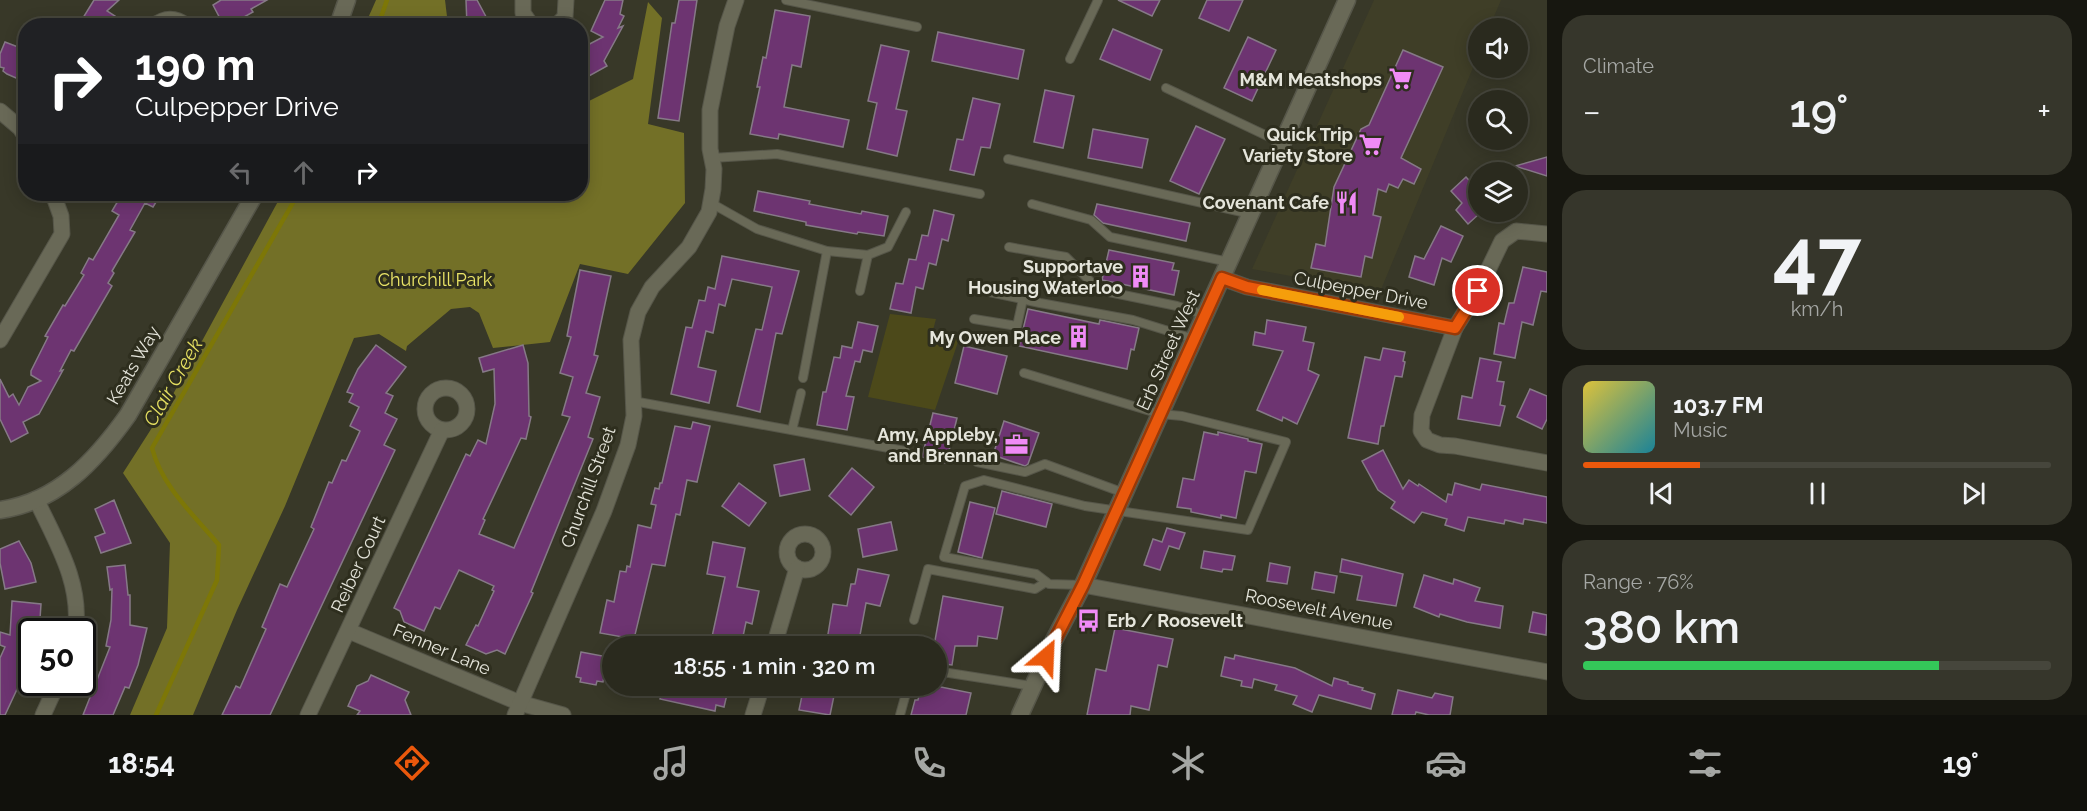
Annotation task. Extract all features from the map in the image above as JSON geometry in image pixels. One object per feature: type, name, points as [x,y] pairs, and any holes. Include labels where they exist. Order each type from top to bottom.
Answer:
[{"type":"main road","points":[[341,18],[347,0]]},
{"type":"main road","name":"Erb Street West","points":[[1020,715],[1083,585],[1347,0]]},
{"type":"main road","name":"Keats Way","points":[[0,510],[36,499],[61,487],[86,467],[122,424],[251,201]]},
{"type":"street","points":[[523,0],[523,13],[526,18]]},
{"type":"street","points":[[563,18],[566,13],[566,0]]},
{"type":"street","name":"Churchill Street","points":[[517,709],[604,510],[624,456],[634,417],[631,340],[638,312],[652,287],[689,247],[711,203],[714,168],[709,127],[710,110],[727,26],[736,0]]},
{"type":"street","points":[[0,111],[18,126]]},
{"type":"street","points":[[0,340],[62,234],[61,216],[56,201]]},
{"type":"street","points":[[1547,234],[1516,231],[1502,241],[1478,291],[1455,328],[1422,415],[1421,431],[1427,440],[1440,445],[1547,463]]},
{"type":"street","name":"Culpepper Drive","points":[[1222,278],[1247,287],[1455,328]]},
{"type":"street","name":"Reiber Court","points":[[308,715],[442,430]]},
{"type":"street","points":[[36,499],[67,565],[75,597],[75,618]]},
{"type":"street","points":[[777,636],[797,568]]},
{"type":"street","name":"Roosevelt Avenue","points":[[1083,585],[1547,672]]},
{"type":"street","name":"Fenner Lane","points":[[349,631],[517,709],[563,715]]},
{"type":"street","points":[[43,715],[52,696]]},
{"type":"street","points":[[753,715],[759,696]]},
{"type":"lane","points":[[786,0],[917,27]]},
{"type":"lane","points":[[1070,58],[1098,0]]},
{"type":"lane","points":[[1166,88],[1282,143]]},
{"type":"lane","points":[[712,158],[777,154],[980,194]]},
{"type":"lane","points":[[1008,159],[1251,214]]},
{"type":"lane","points":[[711,203],[757,229],[827,251],[868,255],[888,247],[906,212]]},
{"type":"lane","points":[[1032,204],[1091,220],[1110,237],[1229,262]]},
{"type":"lane","points":[[1009,248],[1065,257],[1099,290],[1177,306],[1205,315]]},
{"type":"lane","points":[[803,378],[827,251]]},
{"type":"lane","points":[[860,291],[868,255]]},
{"type":"lane","points":[[980,290],[1133,320],[1194,339]]},
{"type":"lane","points":[[974,319],[1017,326],[1023,299]]},
{"type":"lane","points":[[1024,373],[1160,414],[1182,416],[1286,442],[1248,530],[1085,506],[984,480],[965,486],[944,557],[1036,574],[1046,582],[1083,585]]},
{"type":"lane","points":[[792,430],[801,393]]},
{"type":"lane","points":[[633,401],[905,451]]},
{"type":"lane","points":[[977,462],[1025,472],[1045,464],[1124,493]]},
{"type":"lane","points":[[914,620],[928,569],[1035,589],[1046,582]]},
{"type":"lane","points":[[947,673],[1033,686]]},
{"type":"lane","points":[[900,715],[905,696]]},
{"type":"shaded area","points":[[1374,0],[1501,0],[1493,18],[1468,18],[1469,78],[1380,292],[1252,269]]},
{"type":"shaded area","points":[[890,314],[936,319],[933,330],[960,336],[935,410],[868,397]]},
{"type":"green space","points":[[376,0],[445,0],[447,18],[368,18]]},
{"type":"green space","name":"Churchill Park","points":[[648,2],[662,18],[648,124],[684,133],[685,203],[628,274],[580,264],[550,342],[493,348],[479,313],[470,307],[451,309],[407,346],[406,351],[379,334],[354,338],[285,506],[237,610],[193,715],[130,715],[167,628],[170,543],[123,473],[171,398],[278,201],[588,201],[588,102],[633,79]]},
{"type":"building","points":[[94,0],[119,0],[107,11],[115,16],[114,18],[83,18]]},
{"type":"building","points":[[221,0],[267,0],[251,9],[253,12],[242,18],[220,18],[213,5]]},
{"type":"building","points":[[466,0],[477,0],[487,18],[467,18]]},
{"type":"building","points":[[605,0],[623,0],[620,14],[624,16],[618,28],[623,26],[604,61],[607,66],[588,77],[588,45],[603,37],[591,31]]},
{"type":"building","points":[[679,0],[697,0],[679,121],[658,118],[672,23],[675,23]]},
{"type":"building","points":[[1118,0],[1160,0],[1152,16]]},
{"type":"building","points":[[1207,0],[1243,0],[1229,31],[1199,18]]},
{"type":"building","points":[[775,10],[810,16],[801,67],[792,65],[784,107],[849,120],[843,147],[779,134],[778,139],[750,134],[760,87],[757,87],[763,57],[766,58]]},
{"type":"building","points":[[1113,29],[1162,50],[1150,80],[1100,59]]},
{"type":"building","points":[[938,32],[1024,50],[1018,79],[932,61]]},
{"type":"building","points":[[1248,37],[1276,50],[1252,101],[1224,88]]},
{"type":"building","points":[[5,42],[18,47],[18,79],[7,74],[3,71],[4,68],[0,67],[0,54]]},
{"type":"building","points":[[881,45],[909,51],[896,109],[907,111],[897,156],[867,149],[877,103],[868,101]]},
{"type":"building","points":[[1403,50],[1443,67],[1401,158],[1421,169],[1414,184],[1403,179],[1398,188],[1389,184],[1386,192],[1378,189],[1373,215],[1381,217],[1372,258],[1365,256],[1361,277],[1311,268],[1316,244],[1325,246],[1334,187],[1361,129],[1369,125]]},
{"type":"building","points":[[1045,90],[1074,96],[1063,148],[1034,142]]},
{"type":"building","points":[[973,98],[1000,104],[990,148],[981,147],[974,175],[950,170],[957,139],[963,140]]},
{"type":"building","points":[[1196,126],[1225,139],[1199,194],[1170,181]]},
{"type":"building","points":[[1093,129],[1148,139],[1142,168],[1088,158]]},
{"type":"building","points":[[1547,157],[1547,176],[1528,170],[1528,162]]},
{"type":"building","points":[[1466,177],[1468,179],[1468,222],[1470,222],[1468,224],[1456,210],[1462,203],[1451,191]]},
{"type":"building","points":[[758,191],[861,214],[862,211],[888,216],[884,236],[806,225],[806,222],[754,211]]},
{"type":"building","points":[[118,201],[157,201],[153,207],[145,203],[130,230],[135,232],[112,271],[114,273],[108,283],[112,286],[74,351],[71,350],[39,414],[23,422],[28,433],[11,442],[0,419],[0,379],[9,397],[13,394],[19,405],[28,387],[41,381],[31,375],[31,371],[48,337],[45,336],[84,275],[81,273],[89,258],[93,260],[119,215],[112,211]]},
{"type":"building","points":[[1097,204],[1190,223],[1186,241],[1103,223],[1094,215]]},
{"type":"building","points":[[934,210],[954,215],[948,241],[942,239],[936,265],[929,263],[923,289],[916,287],[911,313],[890,309],[896,283],[903,284],[909,259],[916,260],[922,235],[928,236]]},
{"type":"building","points":[[1441,226],[1463,236],[1451,262],[1442,258],[1434,285],[1409,277],[1415,256],[1424,259]]},
{"type":"building","name":"Supportave Housing Waterloo","points":[[1109,250],[1174,263],[1172,270],[1179,271],[1174,295],[1102,280]]},
{"type":"building","points":[[722,256],[799,271],[782,334],[776,333],[760,412],[737,406],[756,329],[762,330],[772,287],[732,279],[725,306],[719,304],[713,333],[706,331],[698,367],[716,371],[709,403],[671,394],[686,327],[692,328],[699,300],[705,301],[708,287],[715,289]]},
{"type":"building","points":[[1523,267],[1547,272],[1547,292],[1541,291],[1533,325],[1522,322],[1515,358],[1494,354],[1499,323],[1504,324],[1509,303],[1514,303]]},
{"type":"building","points":[[580,270],[611,276],[594,355],[598,356],[586,393],[600,397],[588,437],[593,439],[531,592],[533,593],[505,654],[497,650],[486,654],[466,645],[476,625],[478,626],[494,591],[492,590],[494,586],[459,570],[440,609],[435,607],[424,631],[404,622],[400,611],[394,608],[466,454],[470,456],[478,440],[486,444],[495,404],[494,369],[483,372],[479,358],[523,345],[528,363],[529,416],[531,417],[526,439],[521,438],[483,519],[485,520],[479,534],[514,548],[570,417],[562,415],[573,377],[560,373],[571,337],[567,336]]},
{"type":"building","name":"My Owen Place","points":[[1028,309],[1099,324],[1100,320],[1139,328],[1127,369],[1019,346]]},
{"type":"building","points":[[1267,320],[1306,327],[1303,341],[1314,343],[1308,370],[1319,375],[1297,424],[1283,417],[1282,421],[1257,410],[1283,351],[1253,345],[1255,332],[1265,334]]},
{"type":"building","points":[[858,322],[878,326],[872,352],[863,350],[860,362],[855,361],[846,396],[854,397],[847,430],[817,425],[823,392],[826,392],[834,357],[840,358],[842,346],[852,348]]},
{"type":"building","points":[[376,345],[406,367],[386,393],[393,396],[385,413],[397,419],[384,445],[395,450],[270,715],[222,715],[236,686],[240,688],[266,629],[262,627],[280,584],[287,587],[314,529],[311,527],[329,482],[332,483],[342,460],[346,461],[360,431],[350,426],[359,407],[349,402],[353,394],[347,392],[358,369]]},
{"type":"building","points":[[964,346],[1007,356],[997,394],[955,383]]},
{"type":"building","points":[[1383,348],[1405,352],[1403,361],[1405,362],[1402,377],[1395,376],[1378,444],[1348,438],[1365,357],[1380,360]]},
{"type":"building","points":[[1480,358],[1501,362],[1497,381],[1504,382],[1500,405],[1505,406],[1500,426],[1458,419],[1462,396],[1472,398]]},
{"type":"building","points":[[1530,389],[1547,396],[1547,419],[1542,429],[1517,417]]},
{"type":"building","points":[[933,413],[957,418],[946,463],[922,457]]},
{"type":"building","name":"Amy, Appleby, and Brennan","points":[[1004,421],[1039,433],[1028,464],[1025,466],[993,455]]},
{"type":"building","points":[[693,422],[710,426],[697,482],[687,480],[680,515],[676,514],[665,566],[652,564],[635,636],[600,633],[607,600],[614,602],[620,571],[626,572],[627,566],[630,567],[638,525],[651,528],[656,505],[651,504],[655,488],[659,489],[662,483],[675,426],[691,429]]},
{"type":"building","points":[[1204,432],[1218,435],[1218,432],[1262,444],[1256,473],[1245,471],[1236,518],[1221,515],[1221,518],[1177,507],[1183,478],[1194,480]]},
{"type":"building","points":[[1383,450],[1403,489],[1409,480],[1446,502],[1448,494],[1452,495],[1455,483],[1480,490],[1482,484],[1547,497],[1547,523],[1524,519],[1523,524],[1505,520],[1504,524],[1468,517],[1464,531],[1445,525],[1447,519],[1422,512],[1414,523],[1391,508],[1395,502],[1378,490],[1362,461]]},
{"type":"building","points":[[804,459],[810,490],[780,496],[774,465]]},
{"type":"building","points":[[852,468],[874,487],[851,515],[829,496]]},
{"type":"building","points":[[739,483],[766,503],[749,526],[722,506]]},
{"type":"building","points":[[1002,491],[1052,504],[1046,527],[996,514]]},
{"type":"building","points":[[114,500],[131,543],[101,553],[95,537],[105,533],[95,509]]},
{"type":"building","points":[[970,502],[995,508],[982,558],[958,552]]},
{"type":"building","points":[[891,522],[897,550],[863,557],[858,529]]},
{"type":"building","points":[[1167,528],[1185,533],[1179,549],[1169,546],[1160,570],[1144,565],[1153,539],[1162,542]]},
{"type":"building","points":[[19,541],[31,563],[36,582],[5,589],[0,549]]},
{"type":"building","points":[[713,542],[745,548],[737,587],[759,591],[752,624],[746,622],[743,636],[712,636],[725,577],[707,574]]},
{"type":"building","points":[[1204,551],[1235,556],[1232,570],[1223,569],[1222,572],[1201,568]]},
{"type":"building","points":[[1342,559],[1403,574],[1396,606],[1357,600],[1362,576],[1340,572]]},
{"type":"building","points":[[1270,563],[1290,567],[1287,584],[1267,581]]},
{"type":"building","points":[[125,565],[128,595],[130,595],[130,625],[147,628],[138,665],[129,688],[125,687],[113,715],[83,715],[91,696],[96,696],[96,682],[110,647],[106,646],[111,620],[112,589],[110,590],[107,567]]},
{"type":"building","points":[[858,569],[889,575],[880,606],[866,603],[860,636],[828,636],[833,604],[847,606],[851,584],[855,584]]},
{"type":"building","points":[[1315,572],[1337,576],[1334,593],[1312,589]]},
{"type":"building","points":[[1424,575],[1453,584],[1454,579],[1480,588],[1475,601],[1503,606],[1500,628],[1440,614],[1439,617],[1414,607]]},
{"type":"building","points":[[943,596],[1003,607],[997,639],[978,636],[977,646],[955,646],[952,665],[947,664],[947,636],[936,636]]},
{"type":"building","points":[[12,601],[41,604],[40,618],[18,618],[18,687],[5,715],[0,715],[0,658],[5,647],[0,645],[0,632],[10,635]]},
{"type":"building","points":[[1533,612],[1547,615],[1546,635],[1529,632]]},
{"type":"building","points":[[1115,628],[1173,639],[1167,667],[1158,665],[1149,710],[1131,706],[1130,715],[1087,715],[1096,669],[1106,671]]},
{"type":"building","points":[[581,652],[602,656],[602,682],[597,681],[596,685],[580,682],[581,678],[576,677]]},
{"type":"building","points":[[1235,655],[1295,668],[1332,686],[1334,678],[1348,682],[1348,684],[1375,694],[1371,709],[1319,695],[1312,712],[1293,704],[1297,696],[1275,690],[1277,685],[1254,679],[1252,688],[1241,686],[1242,681],[1221,676],[1225,657],[1234,659]]},
{"type":"building","points":[[371,675],[409,692],[405,700],[411,715],[357,715],[360,711],[348,706],[357,686],[368,681]]},
{"type":"building","points":[[947,688],[971,693],[966,715],[911,715],[915,700],[918,700],[919,696],[947,696]]},
{"type":"building","points":[[1398,690],[1432,698],[1435,693],[1453,697],[1450,715],[1429,715],[1416,712],[1415,715],[1392,715]]},
{"type":"building","points":[[661,696],[727,696],[724,707],[716,705],[715,711],[660,699]]},
{"type":"building","points":[[802,696],[834,696],[830,715],[799,710]]},
{"type":"waterway","name":"Clair Creek","points":[[381,18],[387,0]]},
{"type":"waterway","name":"Clair Creek","points":[[156,715],[217,580],[219,545],[171,488],[152,448],[294,201]]},
{"type":"slow traffic","points":[[1262,290],[1399,317]]},
{"type":"place","name":"M&M Meatshops","points":[[1400,79]]},
{"type":"place","name":"Quick Trip Variety Store","points":[[1371,144]]},
{"type":"place","name":"Covenant Cafe","points":[[1347,202]]},
{"type":"place","name":"Supportave Housing Waterloo","points":[[1141,276]]},
{"type":"place","name":"My Owen Place","points":[[1079,337]]},
{"type":"place","name":"Amy, Appleby, and Brennan","points":[[1016,444]]},
{"type":"place","name":"Erb / Roosevelt","points":[[1089,620]]},
{"type":"route","points":[[1046,657],[1083,585],[1222,278],[1247,287],[1455,328],[1478,291]]}]
